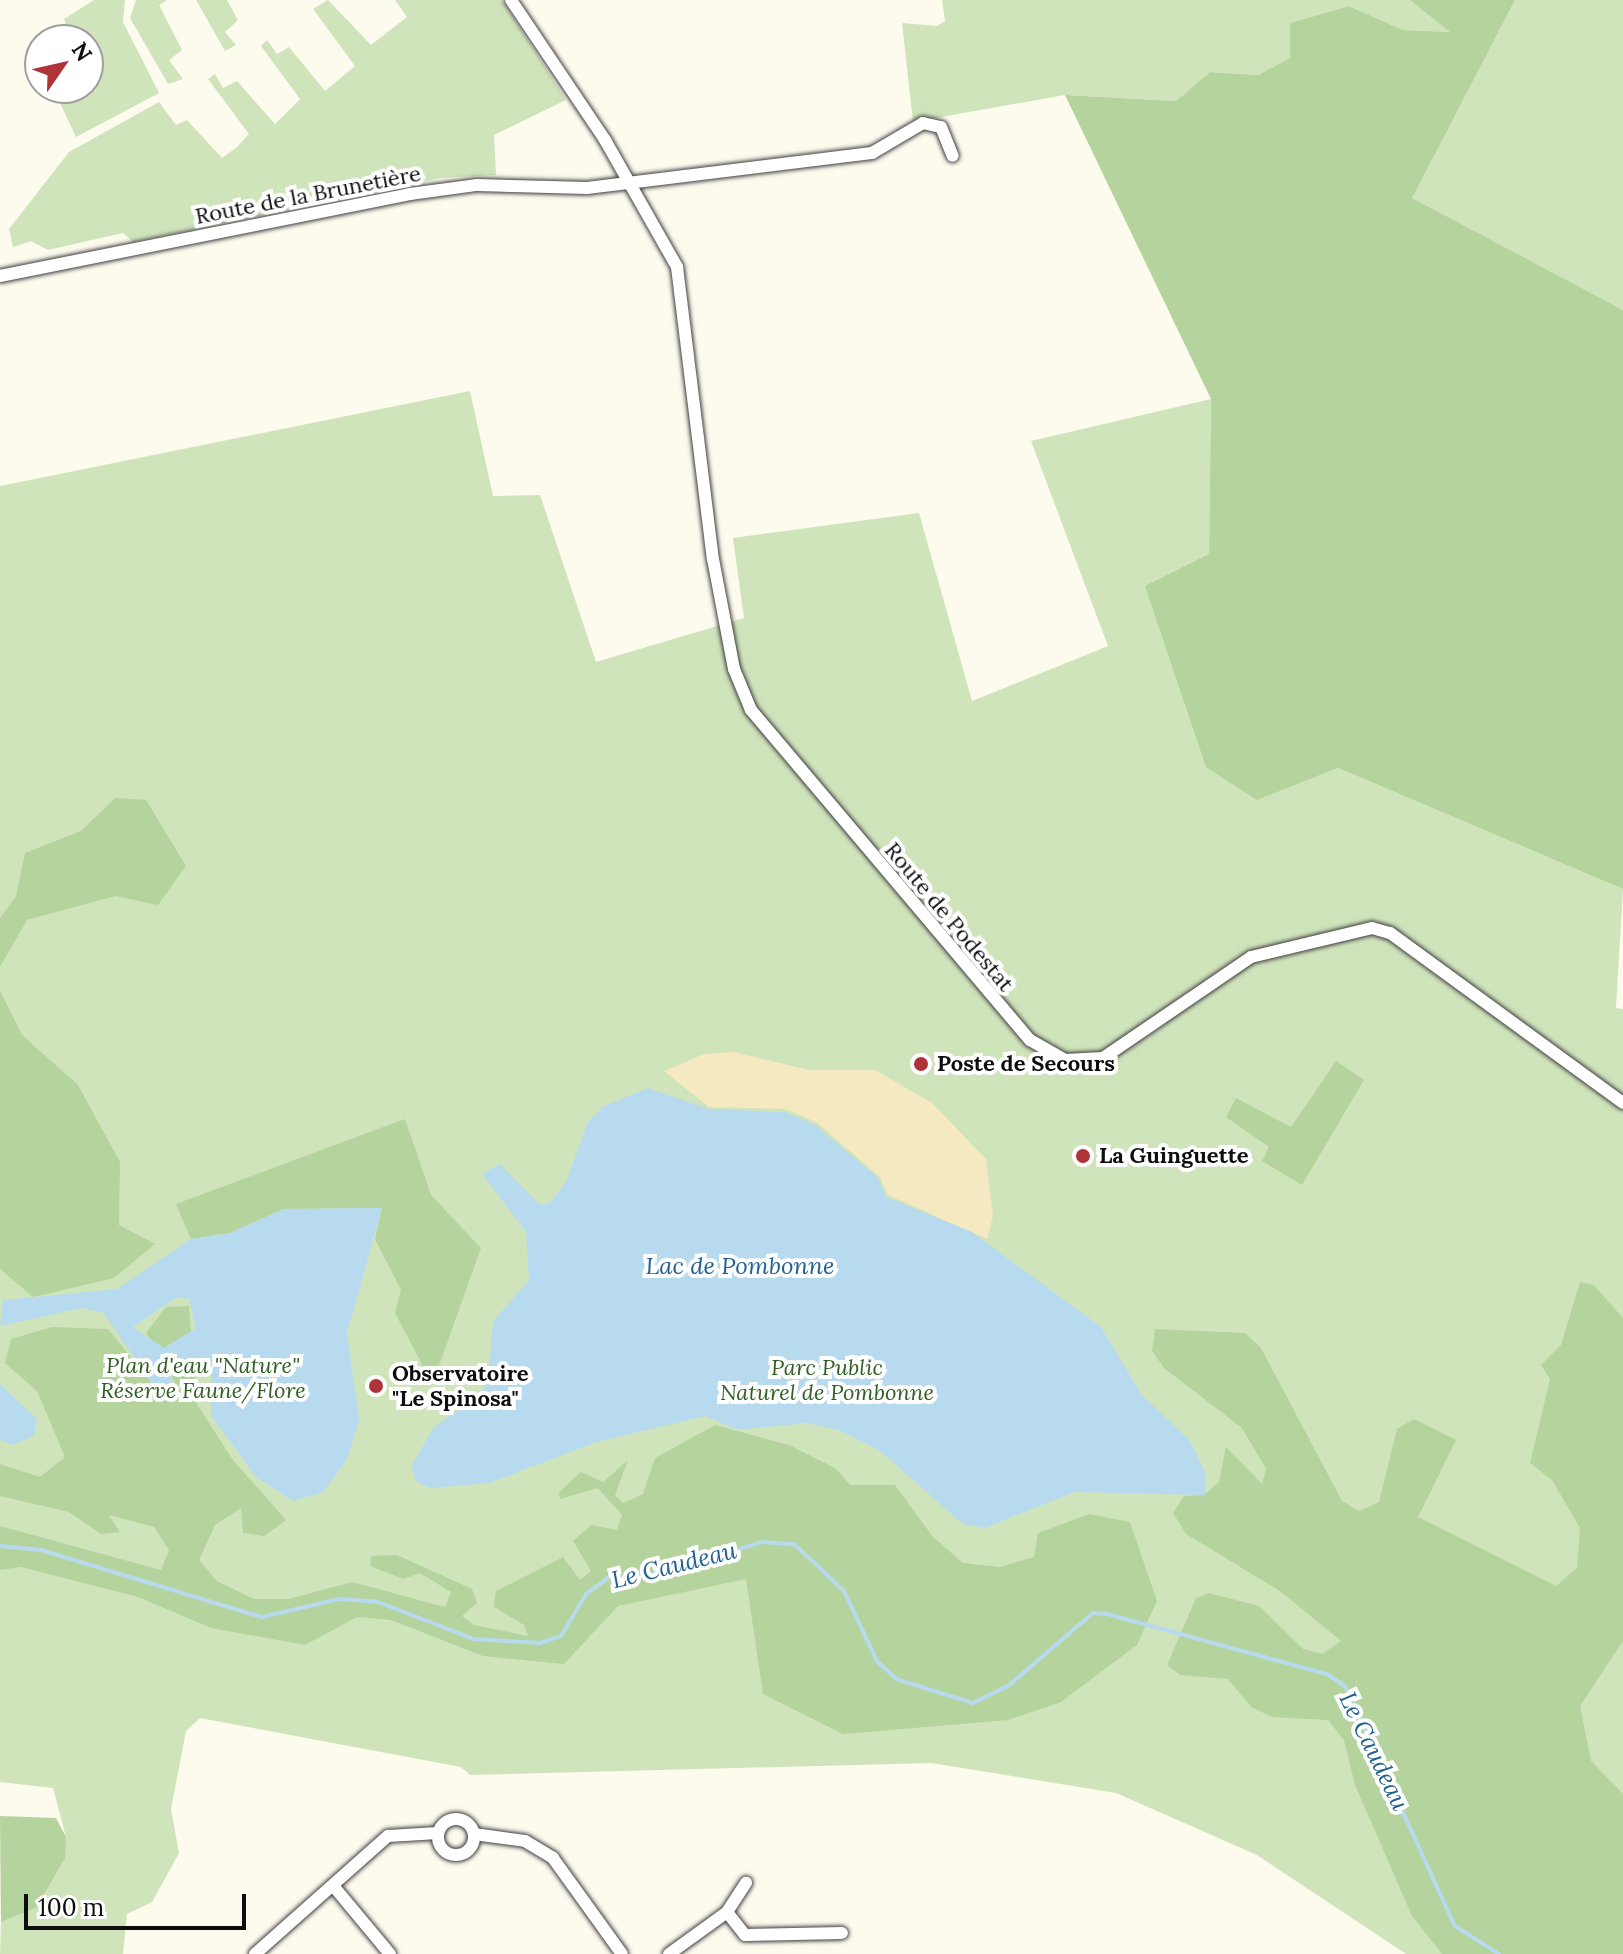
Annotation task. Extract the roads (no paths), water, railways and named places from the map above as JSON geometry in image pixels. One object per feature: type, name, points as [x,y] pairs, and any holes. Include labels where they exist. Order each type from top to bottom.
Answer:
[{"type":"street","name":"Route de Podestat","points":[[511,0],[677,267],[713,559],[734,669],[751,710],[1030,1040],[1065,1060],[1103,1058],[1251,957],[1372,928],[1390,933],[1623,1103]]},
{"type":"street","name":"Route de la Brunetière","points":[[0,276],[410,194],[477,185],[587,188],[625,180],[872,153],[923,123],[941,127],[953,156]]},
{"type":"street","points":[[255,1954],[335,1888],[388,1836],[438,1833],[456,1818],[474,1834],[525,1841],[553,1858],[622,1954]]},
{"type":"street","points":[[438,1833],[443,1849],[458,1855],[474,1834]]},
{"type":"street","points":[[669,1954],[727,1912],[746,1883]]},
{"type":"street","points":[[335,1888],[390,1954]]},
{"type":"street","points":[[727,1912],[745,1935],[842,1933]]},
{"type":"water","name":"Lac de Pombonne","points":[[648,1088],[709,1109],[785,1112],[815,1125],[878,1178],[886,1197],[972,1232],[1101,1327],[1141,1394],[1190,1441],[1205,1472],[1205,1495],[1075,1492],[984,1528],[963,1524],[880,1451],[838,1430],[806,1423],[738,1430],[705,1416],[597,1442],[489,1483],[429,1488],[416,1481],[411,1466],[434,1427],[477,1398],[488,1382],[493,1321],[529,1280],[526,1232],[482,1174],[500,1164],[539,1204],[549,1204],[566,1182],[588,1122],[602,1107]]},
{"type":"water","points":[[382,1208],[347,1333],[359,1420],[347,1460],[323,1492],[293,1501],[256,1477],[211,1415],[211,1361],[175,1367],[170,1387],[154,1387],[104,1313],[82,1308],[0,1326],[3,1300],[117,1289],[191,1239],[230,1233],[284,1209]],"holes":[[[177,1297],[189,1299],[196,1328],[164,1348],[133,1327]]]},
{"type":"water","points":[[0,1384],[37,1419],[34,1436],[13,1445],[0,1440]]},
{"type":"waterway","name":"Le Caudeau","points":[[0,1546],[41,1550],[262,1617],[339,1599],[378,1602],[474,1639],[540,1643],[561,1636],[586,1594],[608,1578],[662,1573],[762,1542],[794,1544],[844,1591],[877,1661],[896,1679],[973,1703],[1008,1686],[1093,1613],[1107,1614],[1327,1674],[1345,1686],[1455,1926],[1499,1954]]},
{"type":"place","name":"Poste de Secours","points":[[921,1064]]},
{"type":"place","name":"La Guinguette","points":[[1083,1156]]},
{"type":"place","name":"Observatoire \"Le Spinosa\"","points":[[376,1386]]},
{"type":"park label","name":"Plan d'eau \"Nature\" Réserve Faune/Flore","points":[[203,1378]]},
{"type":"park label","name":"Parc Public Naturel de Pombonne","points":[[827,1380]]}]
